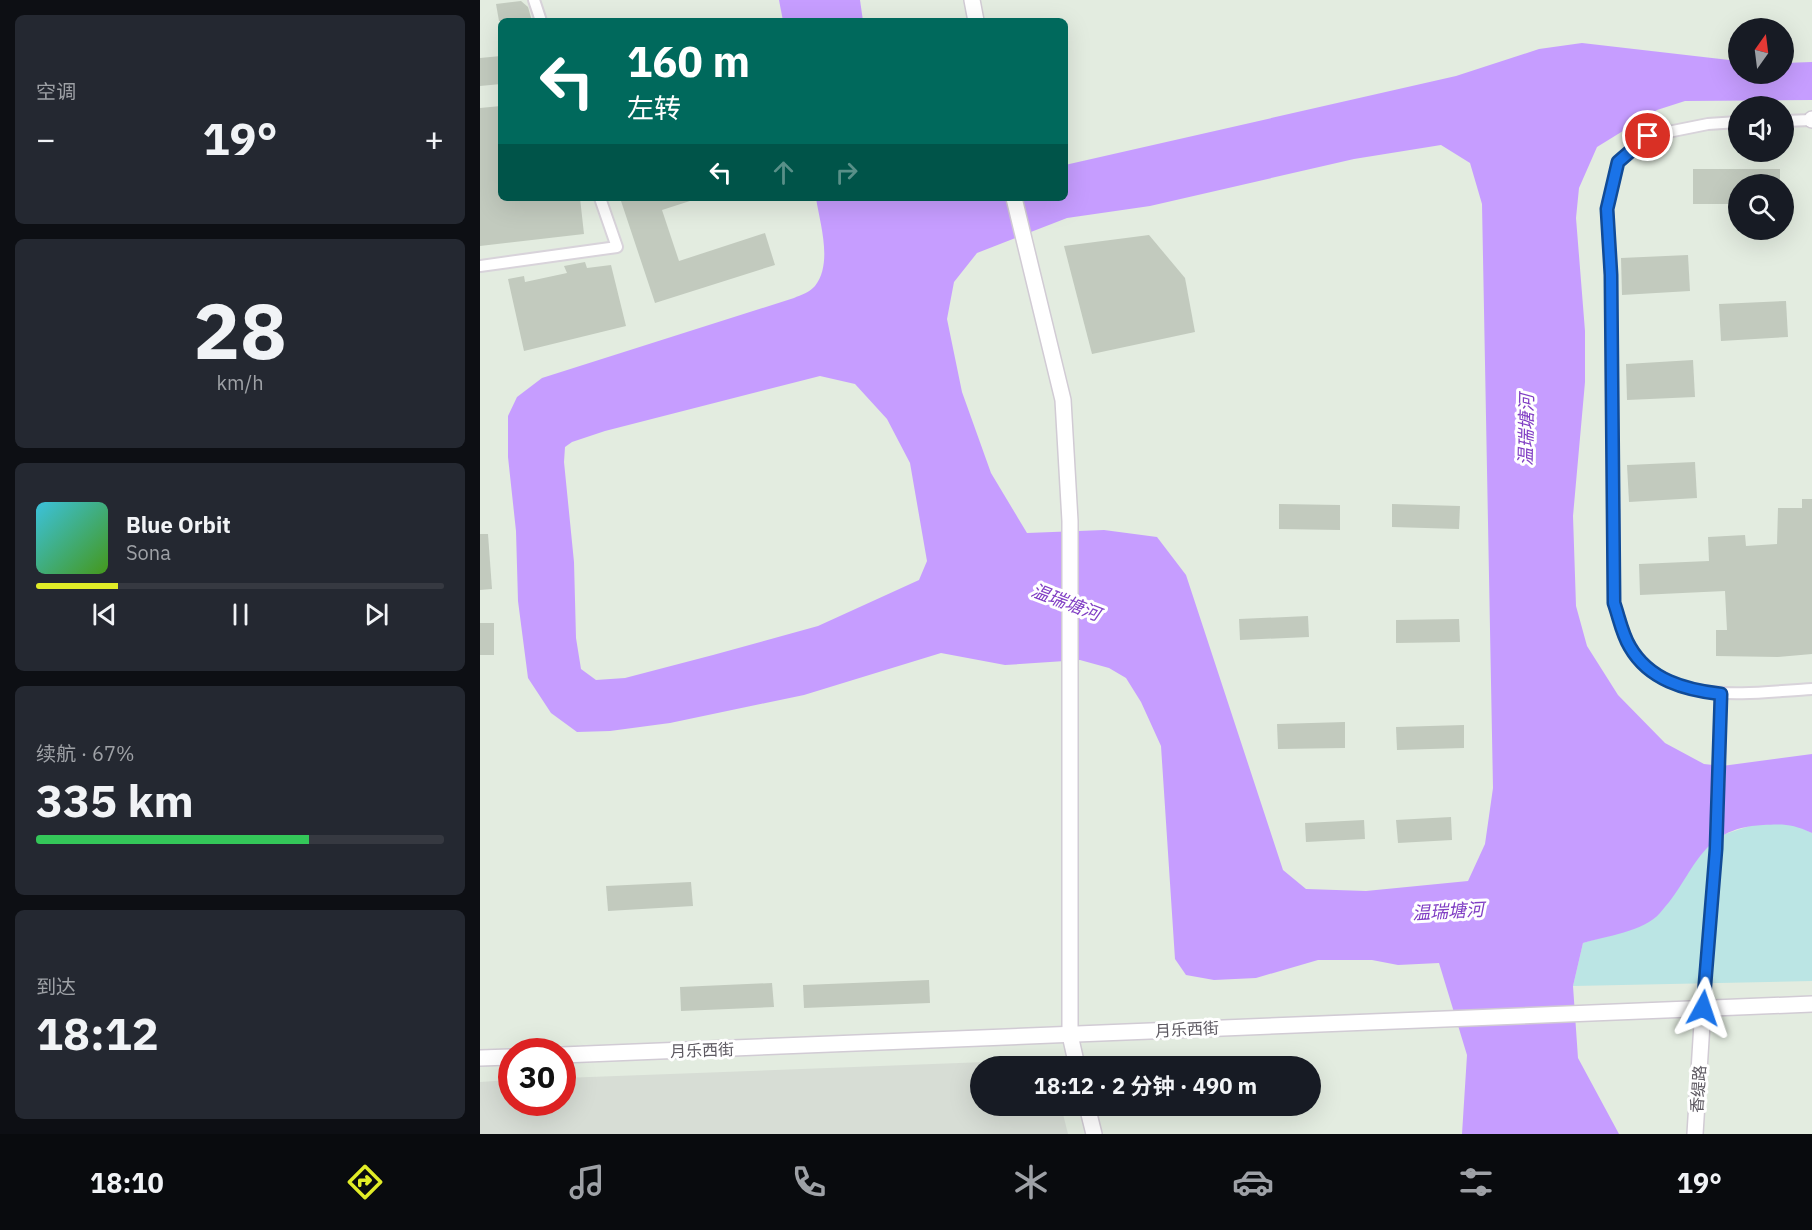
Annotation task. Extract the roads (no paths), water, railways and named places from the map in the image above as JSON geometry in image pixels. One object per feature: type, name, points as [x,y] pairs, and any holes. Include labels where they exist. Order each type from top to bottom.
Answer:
[{"type":"main road","points":[[972,0],[975,18]]},
{"type":"main road","points":[[1015,201],[1063,400],[1070,520],[1070,1035],[1075,1056]]},
{"type":"main road","name":"月乐西街","points":[[576,1054],[1812,1004]]},
{"type":"main road","name":"香缇路","points":[[1695,1134],[1703,1008]]},
{"type":"main road","points":[[480,1058],[498,1057]]},
{"type":"main road","points":[[1090,1116],[1094,1134]]},
{"type":"street","points":[[534,0],[540,18]]},
{"type":"street","points":[[1794,121],[1812,120]]},
{"type":"street","points":[[1728,123],[1708,123],[1648,136],[1618,162],[1607,209],[1611,275],[1614,603],[1630,647],[1653,673],[1677,686],[1721,694],[1812,689]]},
{"type":"street","points":[[480,266],[617,247],[601,201]]},
{"type":"street","points":[[1703,1008],[1716,849],[1717,747],[1721,694]]},
{"type":"water","points":[[779,0],[860,0],[863,18],[782,18]]},
{"type":"water","name":"温瑞塘河","points":[[1582,43],[1728,60],[1728,84],[1794,84],[1794,63],[1812,62],[1812,100],[1794,100],[1794,96],[1728,96],[1728,101],[1685,101],[1657,110],[1597,147],[1579,188],[1576,218],[1585,331],[1585,382],[1573,516],[1576,606],[1587,646],[1618,695],[1665,743],[1704,764],[1722,766],[1812,754],[1812,833],[1788,825],[1763,825],[1741,828],[1725,835],[1711,844],[1672,898],[1653,919],[1634,929],[1583,943],[1573,986],[1578,1058],[1619,1134],[1462,1134],[1467,1055],[1439,963],[1398,965],[1372,960],[1318,960],[1256,978],[1214,980],[1186,975],[1175,959],[1161,746],[1141,702],[1126,678],[1109,668],[1080,660],[1005,665],[941,653],[804,695],[670,723],[610,731],[577,732],[551,713],[528,678],[518,601],[516,531],[508,457],[508,416],[517,397],[542,378],[794,298],[811,290],[820,277],[824,255],[817,201],[1068,201],[1068,164],[1456,76],[1539,49]],"holes":[[[1441,145],[1470,163],[1482,204],[1493,788],[1485,844],[1468,881],[1366,891],[1306,889],[1283,870],[1186,575],[1157,537],[1104,530],[1027,533],[991,473],[962,392],[947,319],[954,282],[977,253],[1067,218],[1150,206],[1354,159]],[[820,376],[855,384],[887,419],[910,463],[927,561],[919,580],[818,626],[713,655],[625,678],[596,680],[581,669],[576,638],[574,562],[564,462],[565,447],[572,442],[605,431]]]}]
